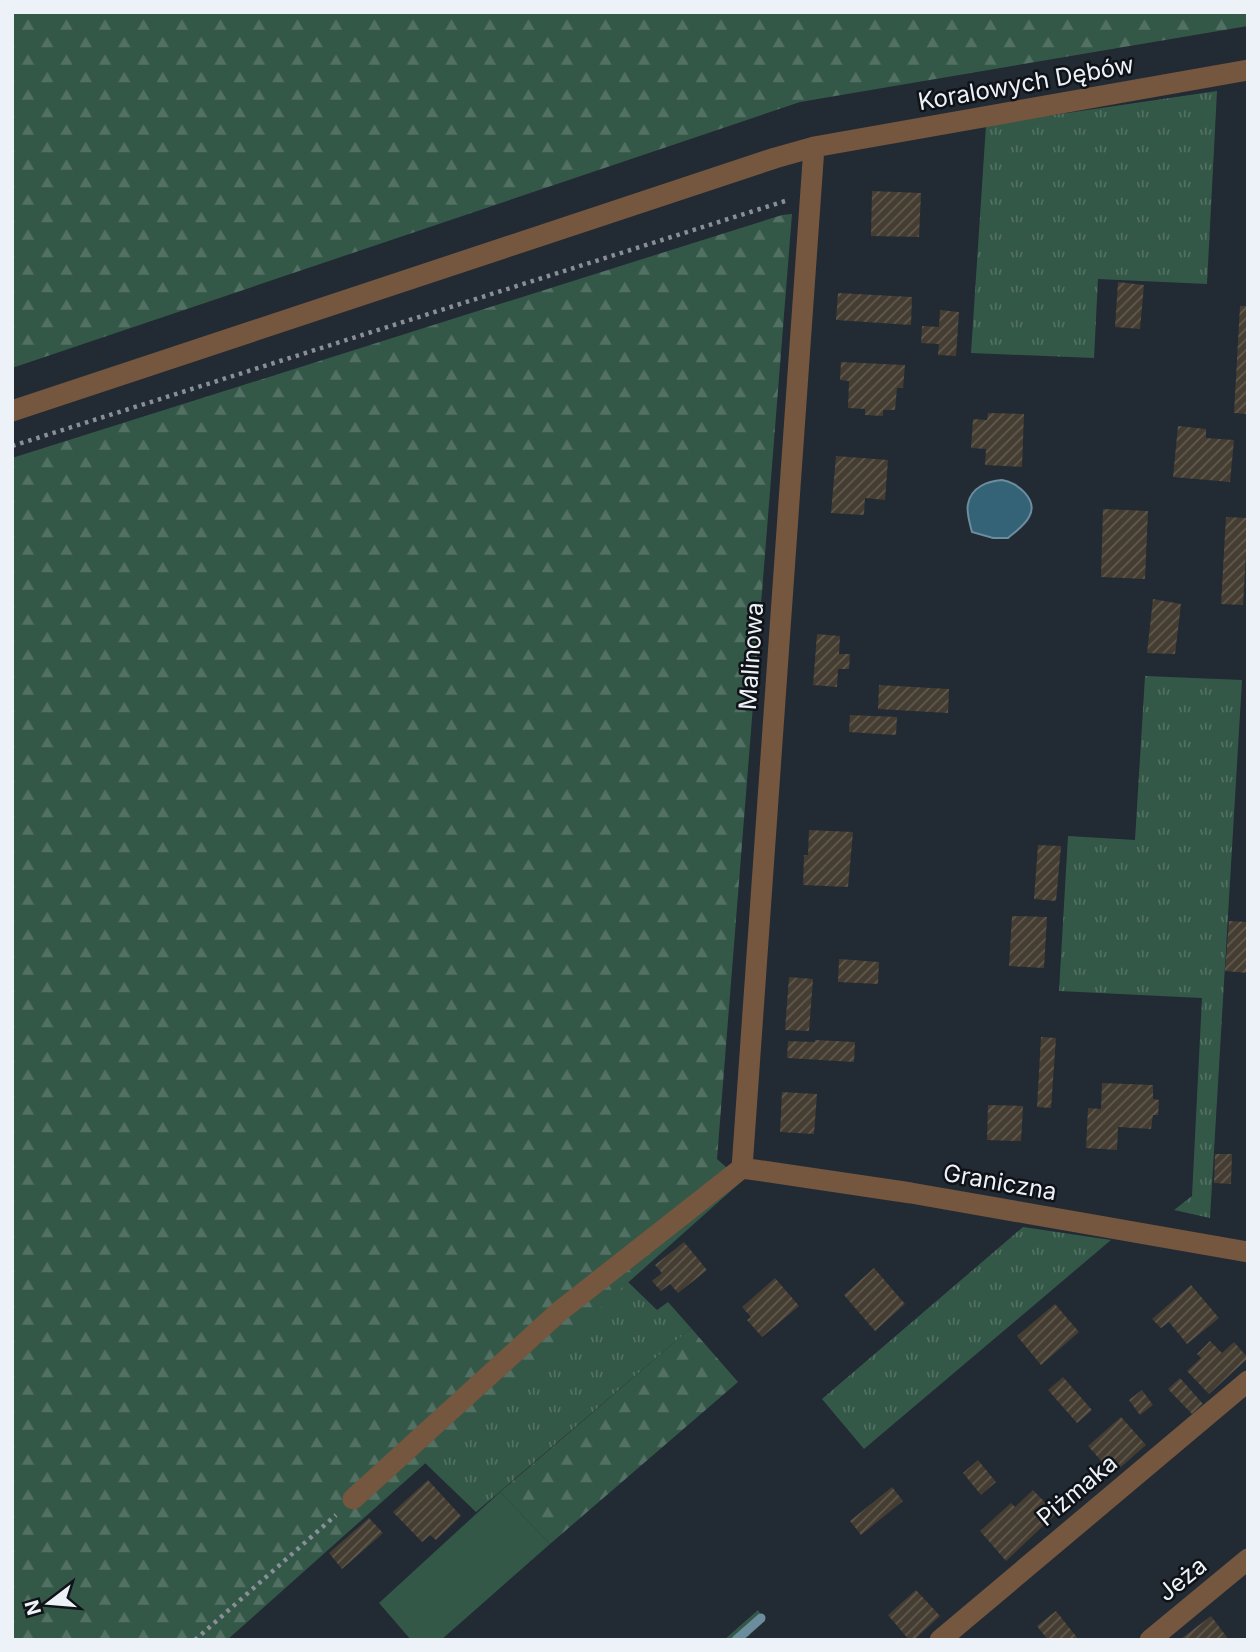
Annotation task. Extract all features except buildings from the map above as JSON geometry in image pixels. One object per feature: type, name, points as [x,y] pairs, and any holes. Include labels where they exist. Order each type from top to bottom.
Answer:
[{"type":"street","name":"Koralowych Dębów","points":[[12,411],[814,147],[1248,70]]},
{"type":"street","name":"Malinowa","points":[[742,1168],[814,147]]},
{"type":"street","name":"Graniczna","points":[[742,1168],[911,1193],[1248,1252]]},
{"type":"street","points":[[353,1499],[560,1311],[742,1168]]},
{"type":"street","name":"Piżmaka","points":[[940,1640],[1248,1381]]},
{"type":"street","name":"Jeża","points":[[1150,1640],[1248,1559]]},
{"type":"path","points":[[12,446],[810,193]]},
{"type":"path","points":[[195,1640],[353,1499]]},
{"type":"green space","points":[[12,12],[1248,12],[1248,26],[800,102],[12,368]]},
{"type":"green space","points":[[1217,91],[1207,284],[1098,279],[1094,358],[971,353],[986,125]]},
{"type":"green space","points":[[792,214],[717,1159],[742,1181],[227,1640],[12,1640],[12,458]]},
{"type":"green space","points":[[1145,676],[1242,680],[1210,1218],[1174,1210],[1192,1196],[1202,998],[1059,991],[1068,836],[1135,840]]},
{"type":"green space","points":[[1023,1227],[1111,1240],[864,1449],[822,1399]]},
{"type":"green space","points":[[628,1282],[657,1310],[668,1302],[691,1328],[476,1512],[425,1463]]},
{"type":"green space","points":[[691,1328],[738,1382],[550,1544],[500,1492]]},
{"type":"green space","points":[[500,1492],[550,1544],[441,1640],[411,1640],[379,1603]]},
{"type":"green space","points":[[758,1610],[765,1621],[744,1640],[724,1640]]},
{"type":"water","points":[[1002,480],[1020,488],[1029,498],[1029,517],[1008,538],[993,538],[972,532],[968,518],[970,498],[981,486]]},
{"type":"waterway","points":[[736,1640],[761,1618]]}]
